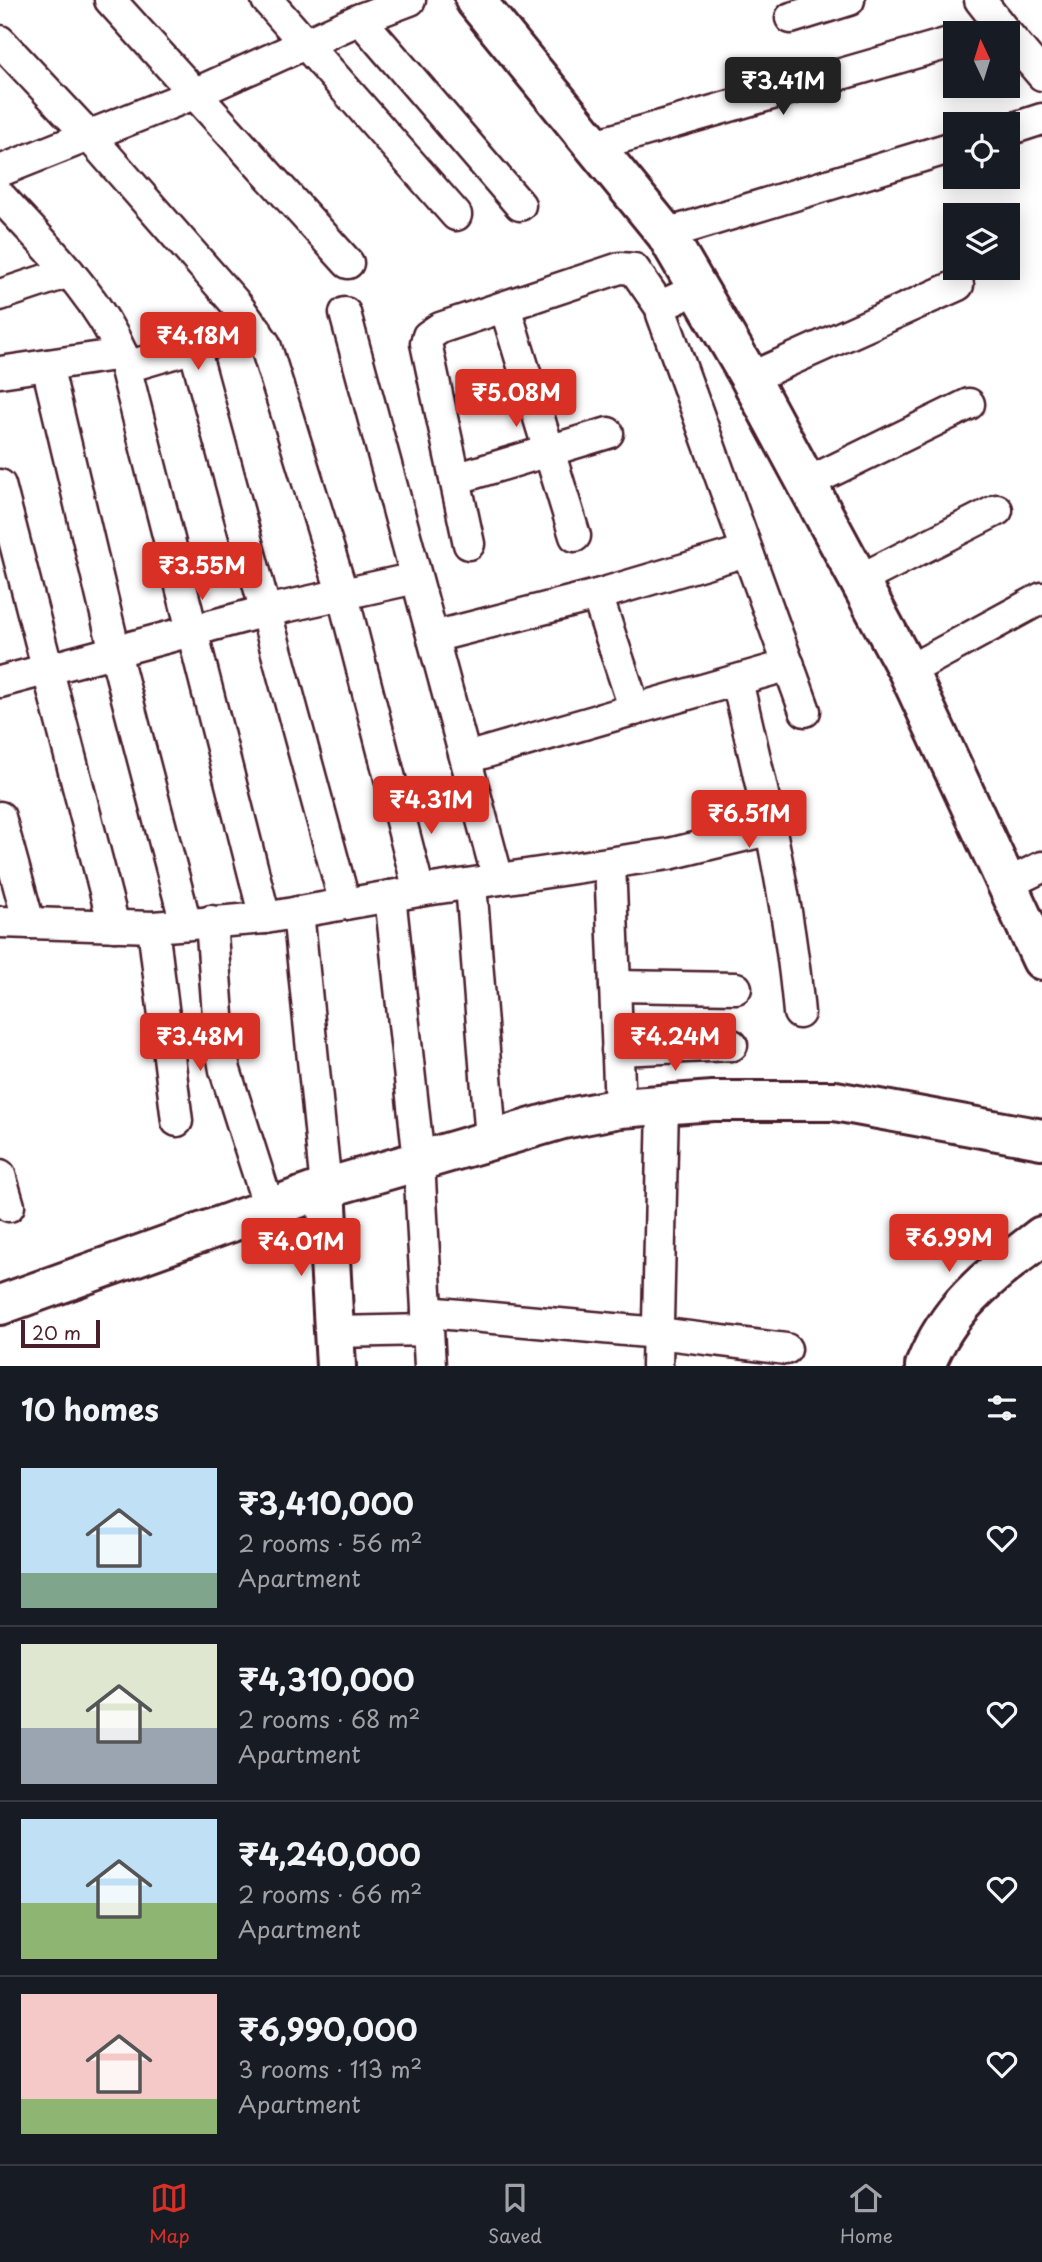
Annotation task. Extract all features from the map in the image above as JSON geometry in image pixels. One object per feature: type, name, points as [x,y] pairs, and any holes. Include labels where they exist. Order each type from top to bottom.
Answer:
[{"type":"street","points":[[110,0],[348,263]]},
{"type":"street","points":[[267,0],[456,215]]},
{"type":"street","points":[[0,171],[196,93],[360,19],[410,0]]},
{"type":"street","points":[[475,0],[666,234],[750,378],[908,671],[1042,960]]},
{"type":"street","points":[[791,18],[849,0]]},
{"type":"street","points":[[980,0],[992,21]]},
{"type":"street","points":[[360,19],[520,205]]},
{"type":"street","points":[[0,41],[90,137],[256,329],[265,344],[342,592],[419,891]]},
{"type":"street","points":[[596,145],[943,45]]},
{"type":"street","points":[[1020,53],[1042,75]]},
{"type":"street","points":[[1020,126],[1042,119]]},
{"type":"street","points":[[666,234],[943,150]]},
{"type":"street","points":[[0,196],[93,299],[110,327],[124,361],[265,918]]},
{"type":"street","points":[[469,544],[426,343],[428,336],[440,328],[627,268],[634,269],[661,308],[805,711]]},
{"type":"street","points":[[0,295],[69,272]]},
{"type":"street","points":[[750,378],[958,285]]},
{"type":"street","points":[[661,308],[698,289]]},
{"type":"street","points":[[505,307],[575,536]]},
{"type":"street","points":[[345,313],[466,758],[485,882],[491,1140]]},
{"type":"street","points":[[0,372],[47,365],[124,361],[194,347],[256,329]]},
{"type":"street","points":[[194,347],[345,904]]},
{"type":"street","points":[[47,365],[115,652],[198,923],[225,1070],[269,1208]]},
{"type":"street","points":[[807,483],[969,404]]},
{"type":"street","points":[[455,479],[608,433]]},
{"type":"street","points":[[0,485],[114,926]]},
{"type":"street","points":[[859,580],[997,510]]},
{"type":"street","points":[[433,637],[746,551]]},
{"type":"street","points":[[0,682],[265,611],[342,592],[416,578]]},
{"type":"street","points":[[597,594],[635,710]]},
{"type":"street","points":[[908,671],[1042,598]]},
{"type":"street","points":[[466,758],[789,665]]},
{"type":"street","points":[[737,681],[772,830],[799,1013]]},
{"type":"street","points":[[0,817],[15,923],[153,927],[265,918],[419,891],[669,854],[772,830]]},
{"type":"street","points":[[610,863],[620,1108]]},
{"type":"street","points":[[1007,884],[1042,867]]},
{"type":"street","points":[[390,896],[419,1161],[430,1366]]},
{"type":"street","points":[[298,912],[326,1188],[335,1349],[427,1321],[658,1333],[786,1349]]},
{"type":"street","points":[[153,927],[177,1121]]},
{"type":"street","points":[[615,986],[736,988]]},
{"type":"street","points":[[617,1050],[732,1045]]},
{"type":"street","points":[[0,1306],[326,1188],[563,1119],[620,1108],[713,1101],[835,1101],[1042,1139]]},
{"type":"street","points":[[657,1366],[663,1105]]},
{"type":"street","points":[[0,1175],[9,1206]]},
{"type":"street","points":[[925,1366],[938,1333],[961,1304],[1042,1236]]}]
